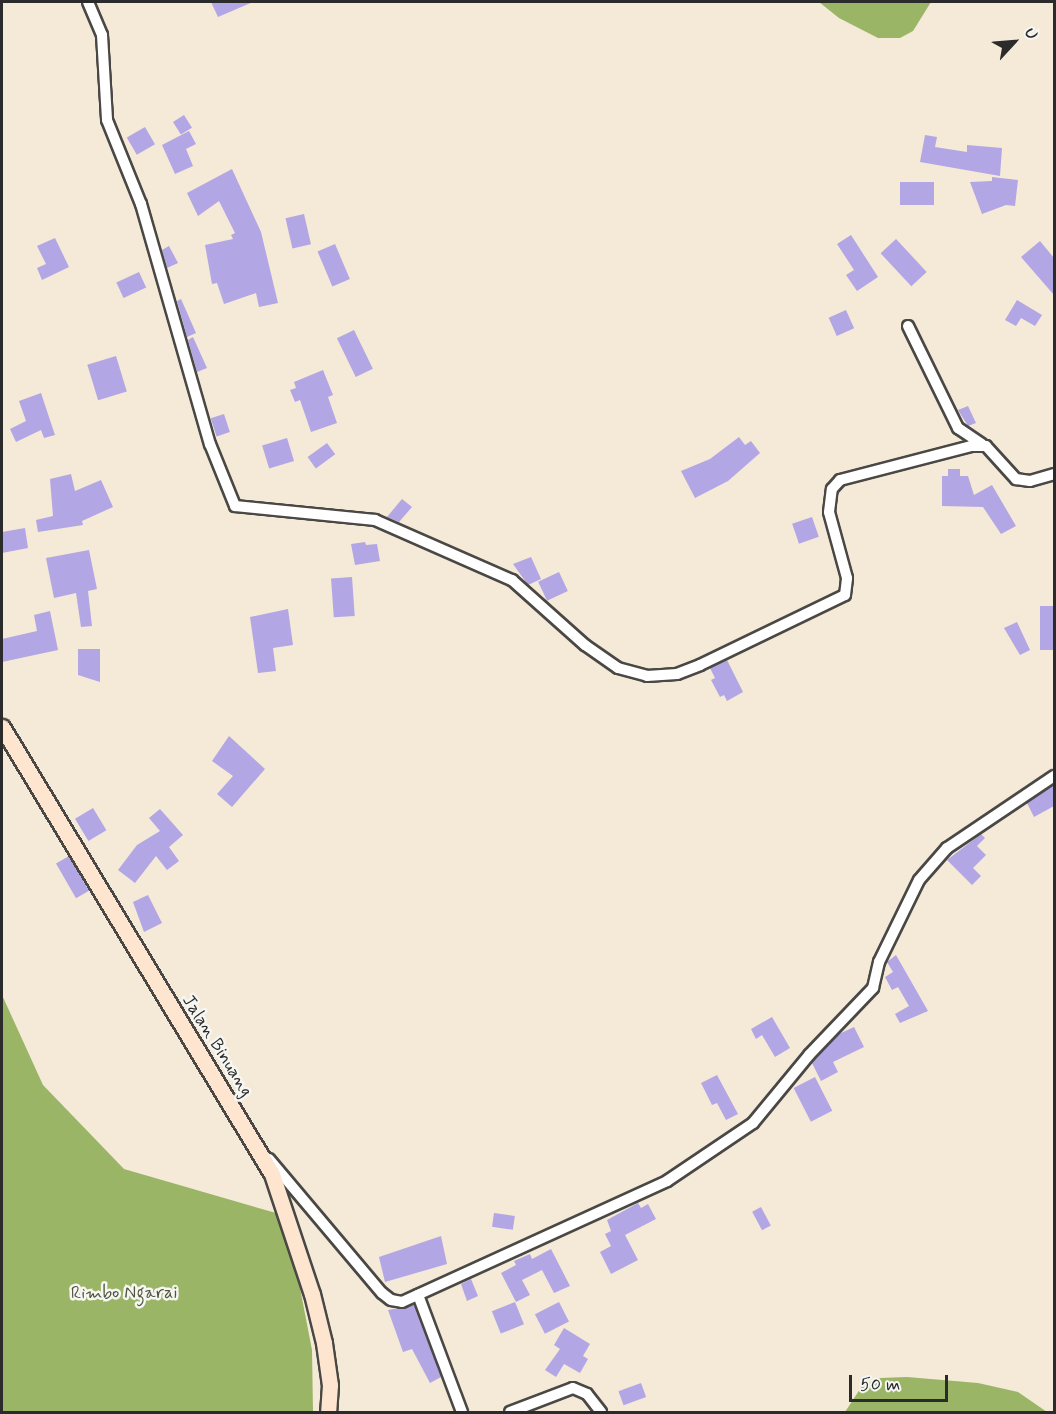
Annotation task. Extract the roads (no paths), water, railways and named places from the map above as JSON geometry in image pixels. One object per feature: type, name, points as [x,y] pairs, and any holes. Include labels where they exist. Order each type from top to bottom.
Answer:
[{"type":"main road","name":"Jalan Binuang","points":[[2,727],[255,1142],[272,1174],[312,1294],[330,1385],[328,1413]]},
{"type":"street","points":[[88,2],[102,35],[108,120],[141,204],[210,444],[235,506],[375,520],[512,580],[585,645],[618,668],[647,676],[676,674],[700,665],[845,595],[847,578],[829,512],[832,489],[840,480],[963,446],[986,446]]},
{"type":"street","points":[[908,326],[958,428],[986,446],[1016,479],[1030,481],[1054,474]]},
{"type":"street","points":[[255,1142],[382,1293],[391,1300],[402,1302],[667,1181],[753,1124],[809,1055],[873,988],[879,962],[926,872],[970,830],[1054,776]]},
{"type":"street","points":[[418,1295],[462,1413]]},
{"type":"street","points":[[510,1413],[573,1388],[587,1394],[600,1413]]},
{"type":"park label","name":"Rimbo Ngarai","points":[[124,1293]]}]
